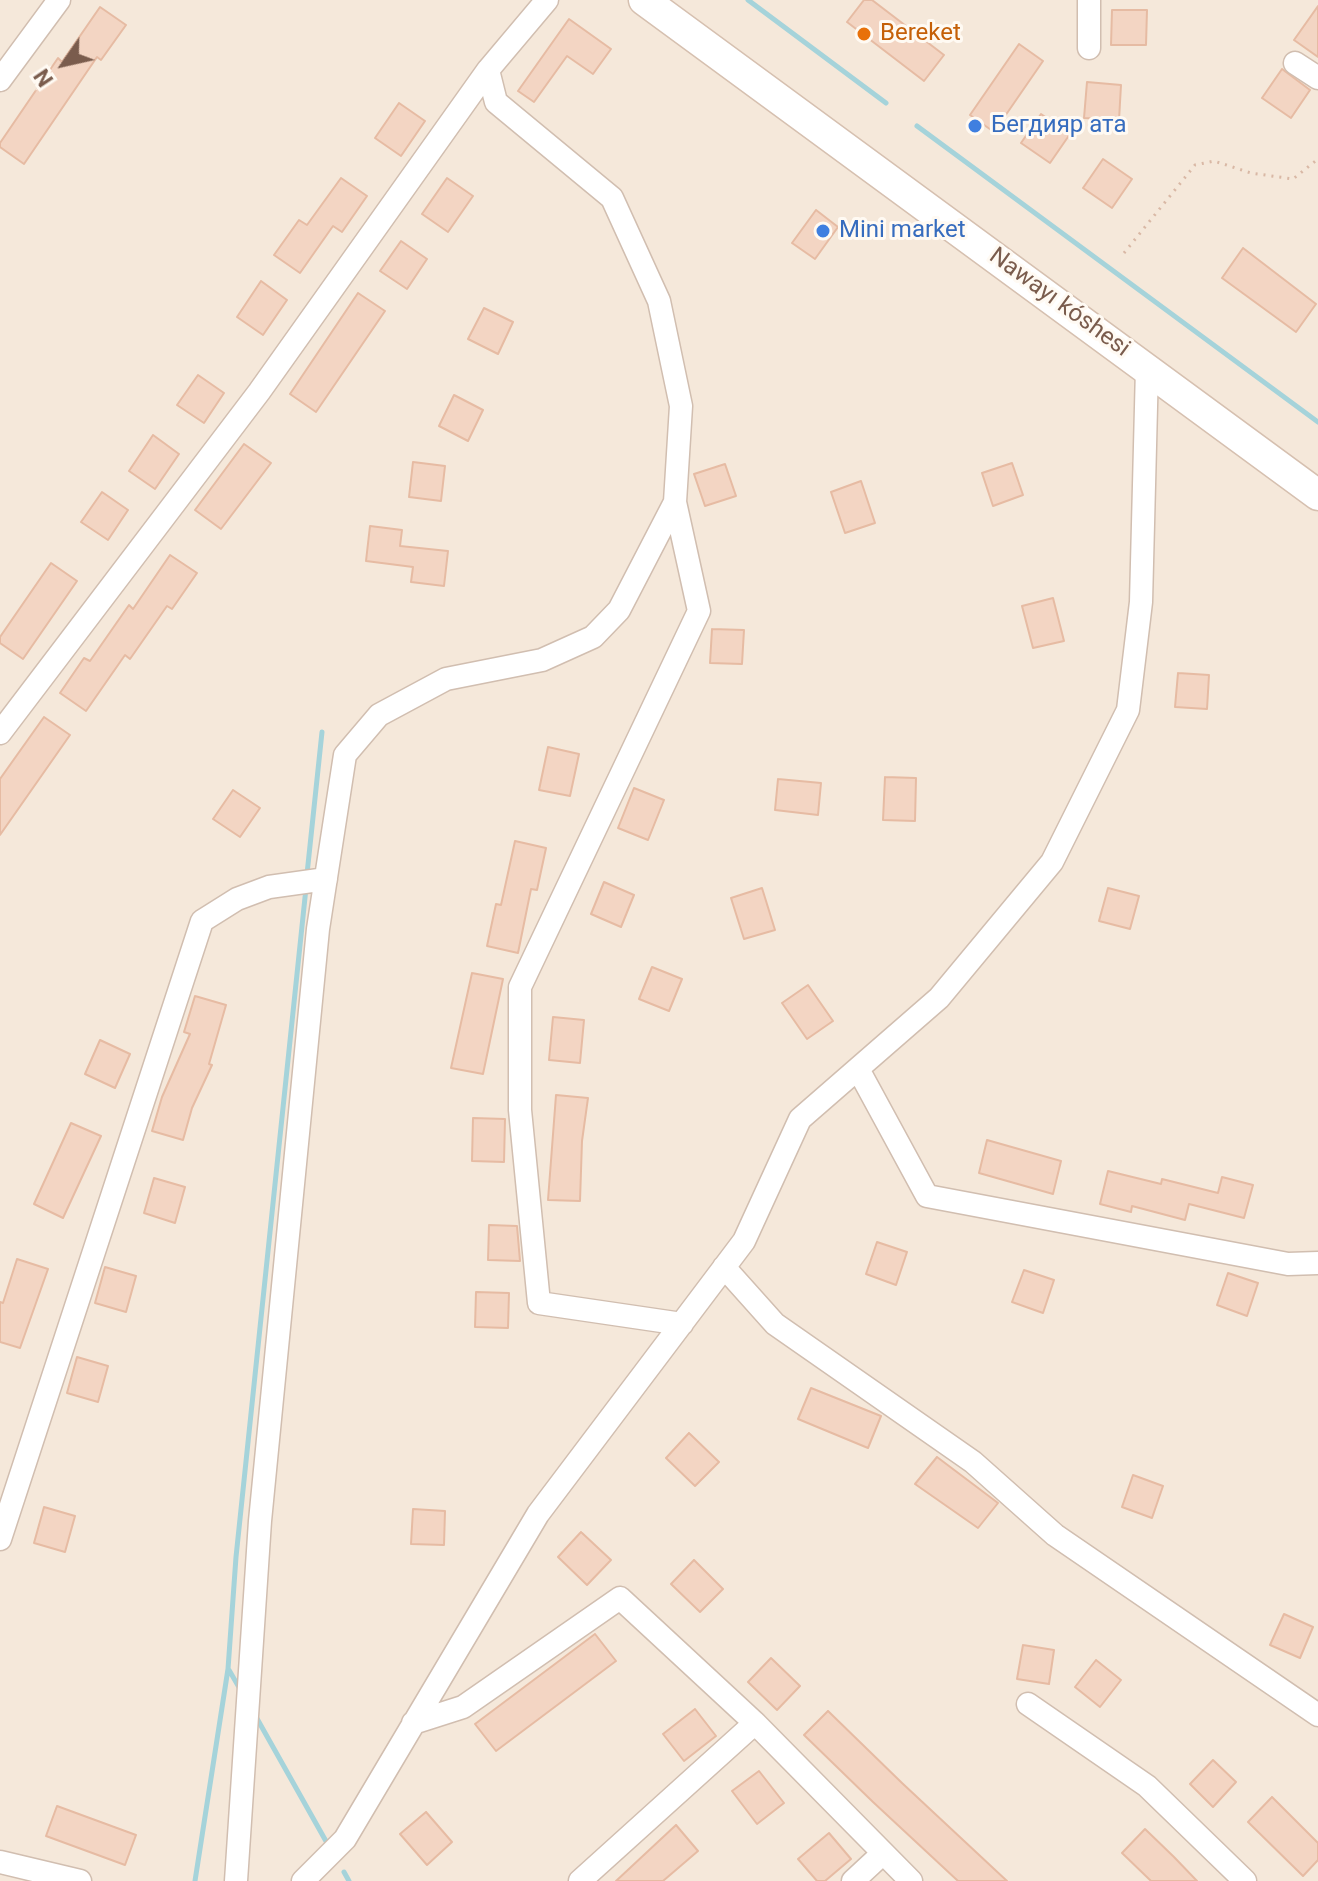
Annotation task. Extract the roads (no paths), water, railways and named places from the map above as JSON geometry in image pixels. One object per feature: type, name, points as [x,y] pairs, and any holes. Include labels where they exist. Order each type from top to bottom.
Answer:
[{"type":"main road","name":"Nawayı kóshesi","points":[[644,0],[1318,495]]},
{"type":"street","points":[[0,80],[59,0]]},
{"type":"street","points":[[0,733],[259,392],[488,70],[547,0]]},
{"type":"street","points":[[1089,0],[1089,48]]},
{"type":"street","points":[[1295,63],[1318,78]]},
{"type":"street","points":[[488,70],[496,102],[612,198],[659,301],[681,406],[675,502],[699,611],[520,987],[520,1110],[539,1303],[682,1324]]},
{"type":"street","points":[[303,1881],[345,1839],[538,1514],[744,1241],[800,1119],[939,998],[1052,862],[1128,710],[1141,602],[1147,368]]},
{"type":"street","points":[[236,1881],[262,1505],[326,879],[345,755],[379,715],[446,679],[542,660],[593,637],[619,610],[675,502]]},
{"type":"street","points":[[0,1539],[202,921],[237,899],[269,887],[326,879]]},
{"type":"street","points":[[858,1069],[927,1196],[1288,1264],[1318,1263]]},
{"type":"street","points":[[724,1267],[775,1324],[973,1462],[1055,1535],[1318,1715]]},
{"type":"street","points":[[413,1723],[463,1707],[620,1598],[755,1723],[881,1855],[911,1881]]},
{"type":"street","points":[[1028,1704],[1147,1786],[1245,1881]]},
{"type":"street","points":[[580,1881],[755,1723]]},
{"type":"street","points":[[853,1881],[881,1855]]},
{"type":"street","points":[[0,1862],[80,1881]]},
{"type":"waterway","points":[[748,0],[886,103]]},
{"type":"waterway","points":[[917,126],[1318,422]]},
{"type":"waterway","points":[[307,874],[322,732]]},
{"type":"waterway","points":[[195,1881],[228,1669],[236,1557],[306,888]]},
{"type":"waterway","points":[[229,1670],[240,1689]]},
{"type":"waterway","points":[[255,1715],[327,1843]]},
{"type":"waterway","points":[[344,1872],[349,1881]]},
{"type":"place","name":"Bereket","points":[[864,34]]},
{"type":"place","name":"Бегдияр ата","points":[[975,126]]},
{"type":"place","name":"Mini market","points":[[823,231]]}]
